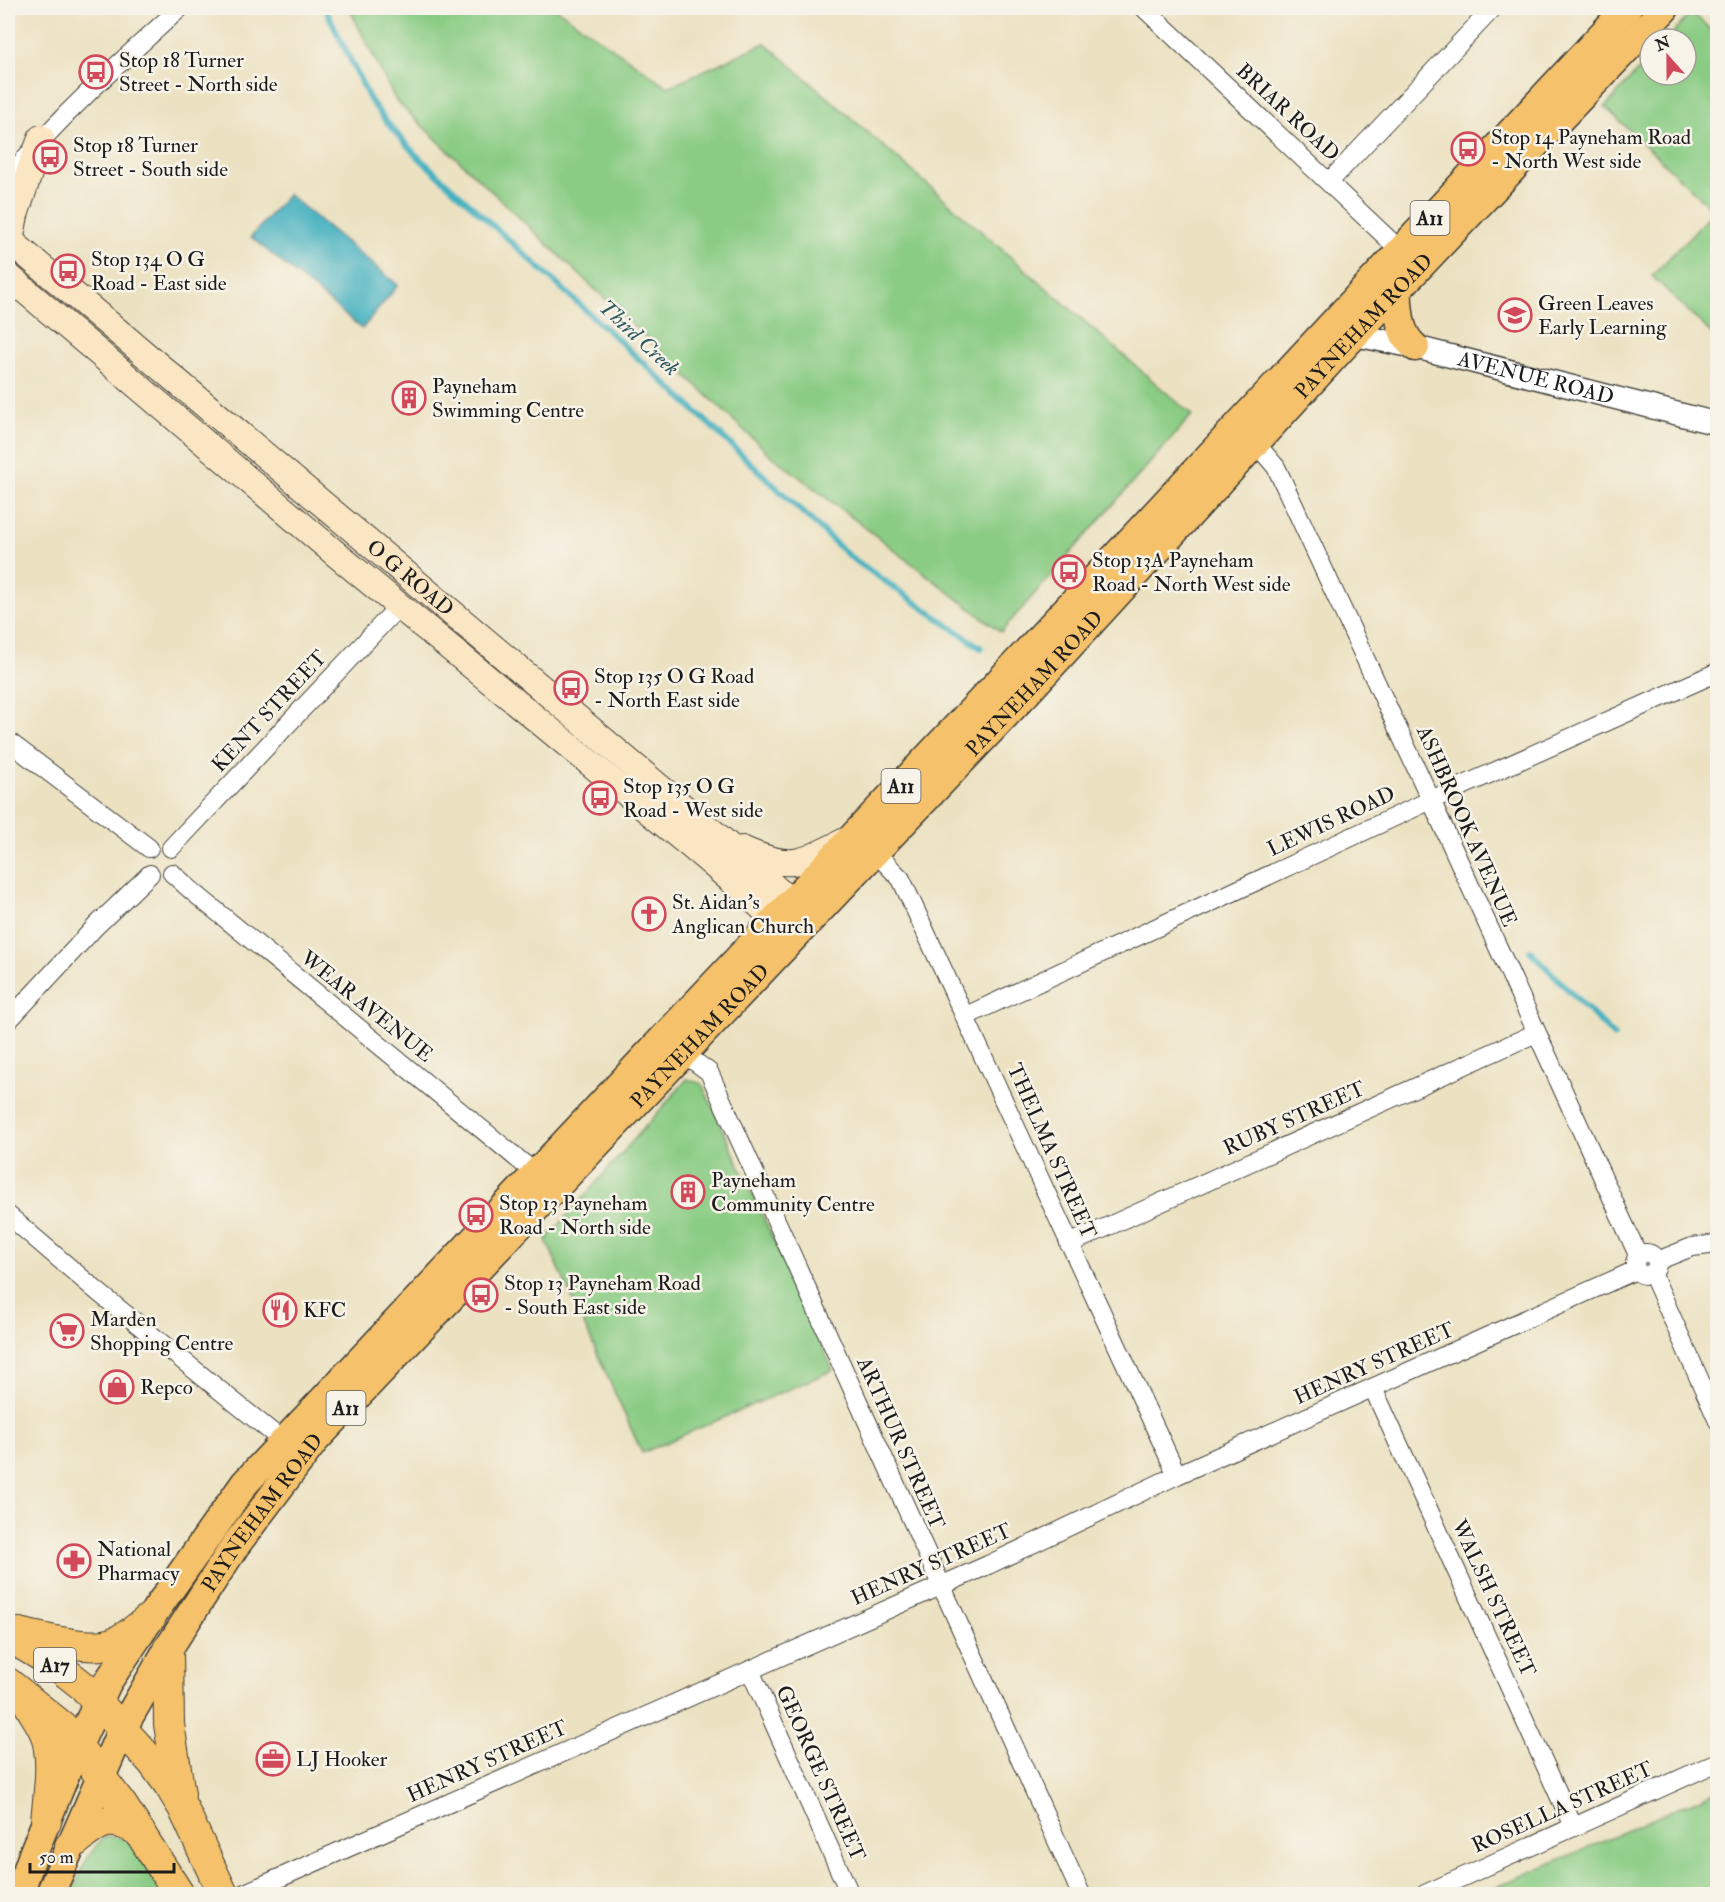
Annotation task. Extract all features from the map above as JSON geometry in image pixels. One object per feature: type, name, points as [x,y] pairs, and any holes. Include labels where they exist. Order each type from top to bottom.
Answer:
[{"type":"highway","points":[[8,1630],[64,1643],[109,1645],[123,1638],[151,1617]]},
{"type":"highway","name":"A17","points":[[8,1636],[59,1667],[83,1686],[153,1762],[183,1808],[223,1894]]},
{"type":"highway","points":[[168,1648],[169,1724],[183,1808]]},
{"type":"highway","points":[[15,1689],[41,1724],[48,1745],[50,1764],[46,1822]]},
{"type":"highway","name":"A17","points":[[15,1689],[63,1727],[140,1832],[179,1894]]},
{"type":"highway","points":[[70,1846],[90,1830],[110,1821],[124,1822],[140,1832]]},
{"type":"main road","name":"PAYNEHAM ROAD","points":[[19,1894],[46,1822],[97,1701],[151,1617],[245,1483],[535,1173],[792,920],[864,844],[1028,691],[1244,437],[1298,360],[1627,8]]},
{"type":"main road","name":"PAYNEHAM ROAD","points":[[1244,437],[1354,335],[1665,8]]},
{"type":"main road","points":[[9,241],[15,215],[42,138]]},
{"type":"main road","points":[[1448,200],[1477,175],[1494,175],[1501,181]]},
{"type":"main road","name":"O G ROAD","points":[[9,241],[722,840],[792,920]]},
{"type":"main road","name":"O G ROAD","points":[[8,276],[703,856],[792,920]]},
{"type":"main road","points":[[1397,290],[1400,323],[1405,336],[1415,347]]},
{"type":"main road","points":[[1298,360],[1324,341],[1354,335],[1354,303],[1359,295]]},
{"type":"main road","points":[[400,605],[419,585]]},
{"type":"main road","points":[[722,840],[767,860],[789,863],[864,844]]},
{"type":"main road","name":"PAYNEHAM ROAD","points":[[50,1894],[122,1729],[168,1648],[235,1546],[315,1440],[683,1053],[792,920]]},
{"type":"street","points":[[8,178],[42,138],[82,97],[180,8]]},
{"type":"street","name":"BRIAR ROAD","points":[[1144,8],[1400,250]]},
{"type":"street","points":[[1329,182],[1493,8]]},
{"type":"street","name":"AVENUE ROAD","points":[[1354,335],[1415,347],[1718,424]]},
{"type":"street","name":"ASHBROOK AVENUE","points":[[1244,437],[1264,453],[1276,467],[1431,800],[1536,1033],[1718,1421]]},
{"type":"street","name":"KENT STREET","points":[[171,848],[400,605]]},
{"type":"street","name":"LEWIS ROAD","points":[[966,1016],[1431,800],[1718,672]]},
{"type":"street","points":[[8,741],[149,848]]},
{"type":"street","points":[[160,844],[171,848],[176,854],[177,861],[172,873],[159,877],[150,874],[143,859],[149,848],[160,844]]},
{"type":"street","name":"THELMA STREET","points":[[864,844],[901,879],[1177,1475]]},
{"type":"street","name":"WEAR AVENUE","points":[[172,873],[535,1173]]},
{"type":"street","points":[[8,1021],[96,926],[150,874]]},
{"type":"street","name":"RUBY STREET","points":[[1069,1244],[1536,1033]]},
{"type":"street","name":"ARTHUR STREET","points":[[683,1053],[710,1072],[940,1586],[1081,1894]]},
{"type":"street","points":[[8,1215],[98,1292],[284,1442]]},
{"type":"street","name":"HENRY STREET","points":[[243,1894],[940,1586],[1177,1475],[1646,1265],[1692,1246],[1718,1244]]},
{"type":"street","name":"WALSH STREET","points":[[1373,1388],[1573,1826]]},
{"type":"street","name":"GEORGE STREET","points":[[750,1670],[850,1894]]},
{"type":"street","name":"ROSELLA STREET","points":[[1425,1894],[1718,1762]]},
{"type":"green space","points":[[349,8],[555,8],[668,87],[765,43],[1192,415],[1001,632],[768,453],[396,101]]},
{"type":"green space","points":[[1692,12],[1717,36],[1717,339],[1652,276],[1714,211],[1605,107],[1638,70],[1638,87],[1698,87],[1698,27],[1678,27]]},
{"type":"green space","points":[[687,1079],[702,1084],[833,1370],[642,1453],[546,1240]]},
{"type":"green space","points":[[1717,1791],[1717,1894],[1480,1894]]},
{"type":"green space","points":[[106,1836],[131,1839],[162,1894],[71,1894],[89,1855]]},
{"type":"water","points":[[288,194],[398,285],[362,329],[251,237]]},
{"type":"waterway","name":"Third Creek","points":[[325,8],[370,100],[415,154],[675,392],[849,556],[981,648]]},
{"type":"waterway","name":"Third Creek","points":[[1530,951],[1614,1036]]},
{"type":"place","name":"Stop 18 Turner Street - North side","points":[[96,72]]},
{"type":"place","name":"Stop 14 Payneham Road - North West side","points":[[1468,149]]},
{"type":"place","name":"Stop 18 Turner Street - South side","points":[[50,157]]},
{"type":"place","name":"Stop 134 O G Road - East side","points":[[68,271]]},
{"type":"place","name":"Green Leaves Early Learning","points":[[1515,315]]},
{"type":"place","name":"Payneham Swimming Centre","points":[[409,398]]},
{"type":"place","name":"Stop 13A Payneham Road - North West side","points":[[1069,572]]},
{"type":"place","name":"Stop 135 O G Road - North East side","points":[[571,688]]},
{"type":"place","name":"Stop 135 O G Road - West side","points":[[600,798]]},
{"type":"place","name":"St. Aidan's Anglican Church","points":[[649,914]]},
{"type":"place","name":"Payneham Community Centre","points":[[688,1192]]},
{"type":"place","name":"Stop 13 Payneham Road - North side","points":[[476,1215]]},
{"type":"place","name":"Stop 13 Payneham Road - South East side","points":[[481,1295]]},
{"type":"place","name":"KFC","points":[[280,1310]]},
{"type":"place","name":"Marden Shopping Centre","points":[[67,1331]]},
{"type":"place","name":"Repco","points":[[117,1387]]},
{"type":"place","name":"National Pharmacy","points":[[74,1561]]},
{"type":"place","name":"LJ Hooker","points":[[273,1759]]}]
